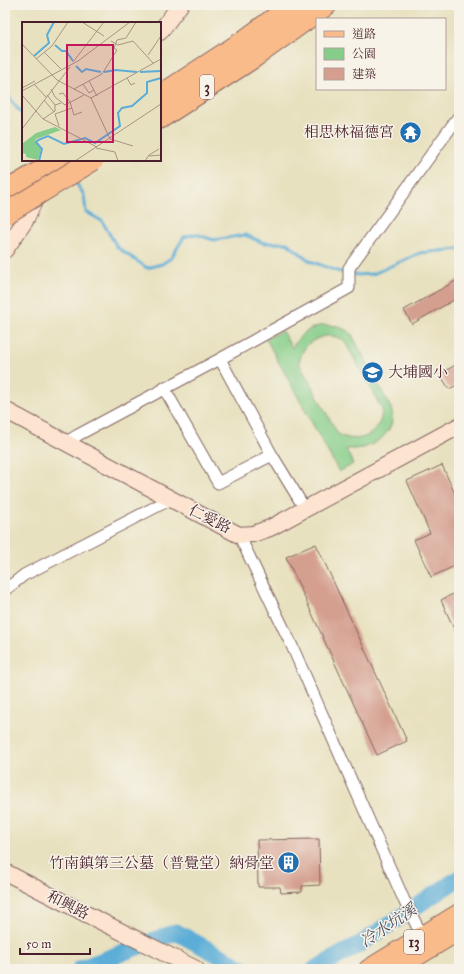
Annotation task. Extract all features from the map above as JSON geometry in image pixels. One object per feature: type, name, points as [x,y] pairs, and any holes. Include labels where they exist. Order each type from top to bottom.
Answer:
[{"type":"highway","name":"3","points":[[161,117],[249,49],[293,5]]},
{"type":"highway","name":"3","points":[[161,95],[249,49],[326,5]]},
{"type":"highway","points":[[5,192],[58,161]]},
{"type":"highway","points":[[5,214],[92,161]]},
{"type":"main road","name":"13","points":[[368,969],[423,937],[459,913]]},
{"type":"main road","name":"13","points":[[397,969],[423,937],[459,931]]},
{"type":"street","points":[[161,31],[180,5]]},
{"type":"street","points":[[65,442],[349,288],[349,274],[459,116]]},
{"type":"street","points":[[5,250],[26,221],[35,199],[65,161]]},
{"type":"street","points":[[220,359],[272,455],[305,509]]},
{"type":"street","points":[[164,388],[218,483],[272,455]]},
{"type":"street","name":"仁愛路","points":[[5,410],[240,535],[253,534],[270,528],[459,426]]},
{"type":"street","points":[[5,590],[24,575],[171,499]]},
{"type":"street","points":[[240,535],[292,646],[404,900],[423,937]]},
{"type":"street","name":"和興路","points":[[5,872],[132,938],[196,969]]},
{"type":"green space","points":[[319,326],[338,326],[351,333],[391,408],[392,414],[391,426],[377,442],[363,448],[346,449],[353,464],[339,472],[266,339],[282,331],[292,348],[305,332]],"holes":[[[332,336],[344,340],[382,409],[381,418],[374,431],[361,438],[354,439],[338,434],[299,363],[302,352],[308,345],[321,337]]]},
{"type":"building","points":[[459,279],[459,297],[412,324],[404,310]]},
{"type":"building","points":[[459,363],[459,384],[449,389],[440,374]]},
{"type":"building","points":[[442,465],[459,503],[459,564],[431,577],[414,540],[430,533],[407,481]]},
{"type":"building","points":[[316,544],[407,741],[377,755],[286,557]]},
{"type":"building","points":[[459,591],[459,640],[441,600]]},
{"type":"building","name":"竹南鎮第三公墓（普覺堂）納骨堂","points":[[319,839],[320,885],[302,886],[302,892],[281,893],[280,887],[258,887],[257,840]]},
{"type":"waterway","points":[[5,89],[12,102],[22,114]]},
{"type":"waterway","points":[[74,180],[84,195],[86,212],[102,221],[117,247],[147,268],[162,264],[171,258],[184,237],[195,234],[214,240],[245,235],[264,243],[287,243],[310,261],[346,273]]},
{"type":"waterway","points":[[352,274],[373,274],[420,253],[459,249]]},
{"type":"waterway","name":"冷水坑溪","points":[[315,969],[360,944],[459,878]]},
{"type":"waterway","name":"冷水坑溪","points":[[80,969],[176,932],[244,969]]},
{"type":"place","name":"相思林福德宮","points":[[410,132]]},
{"type":"place","name":"大埔國小","points":[[372,372]]},
{"type":"place","name":"竹南鎮第三公墓（普覺堂）納骨堂","points":[[289,863]]}]
